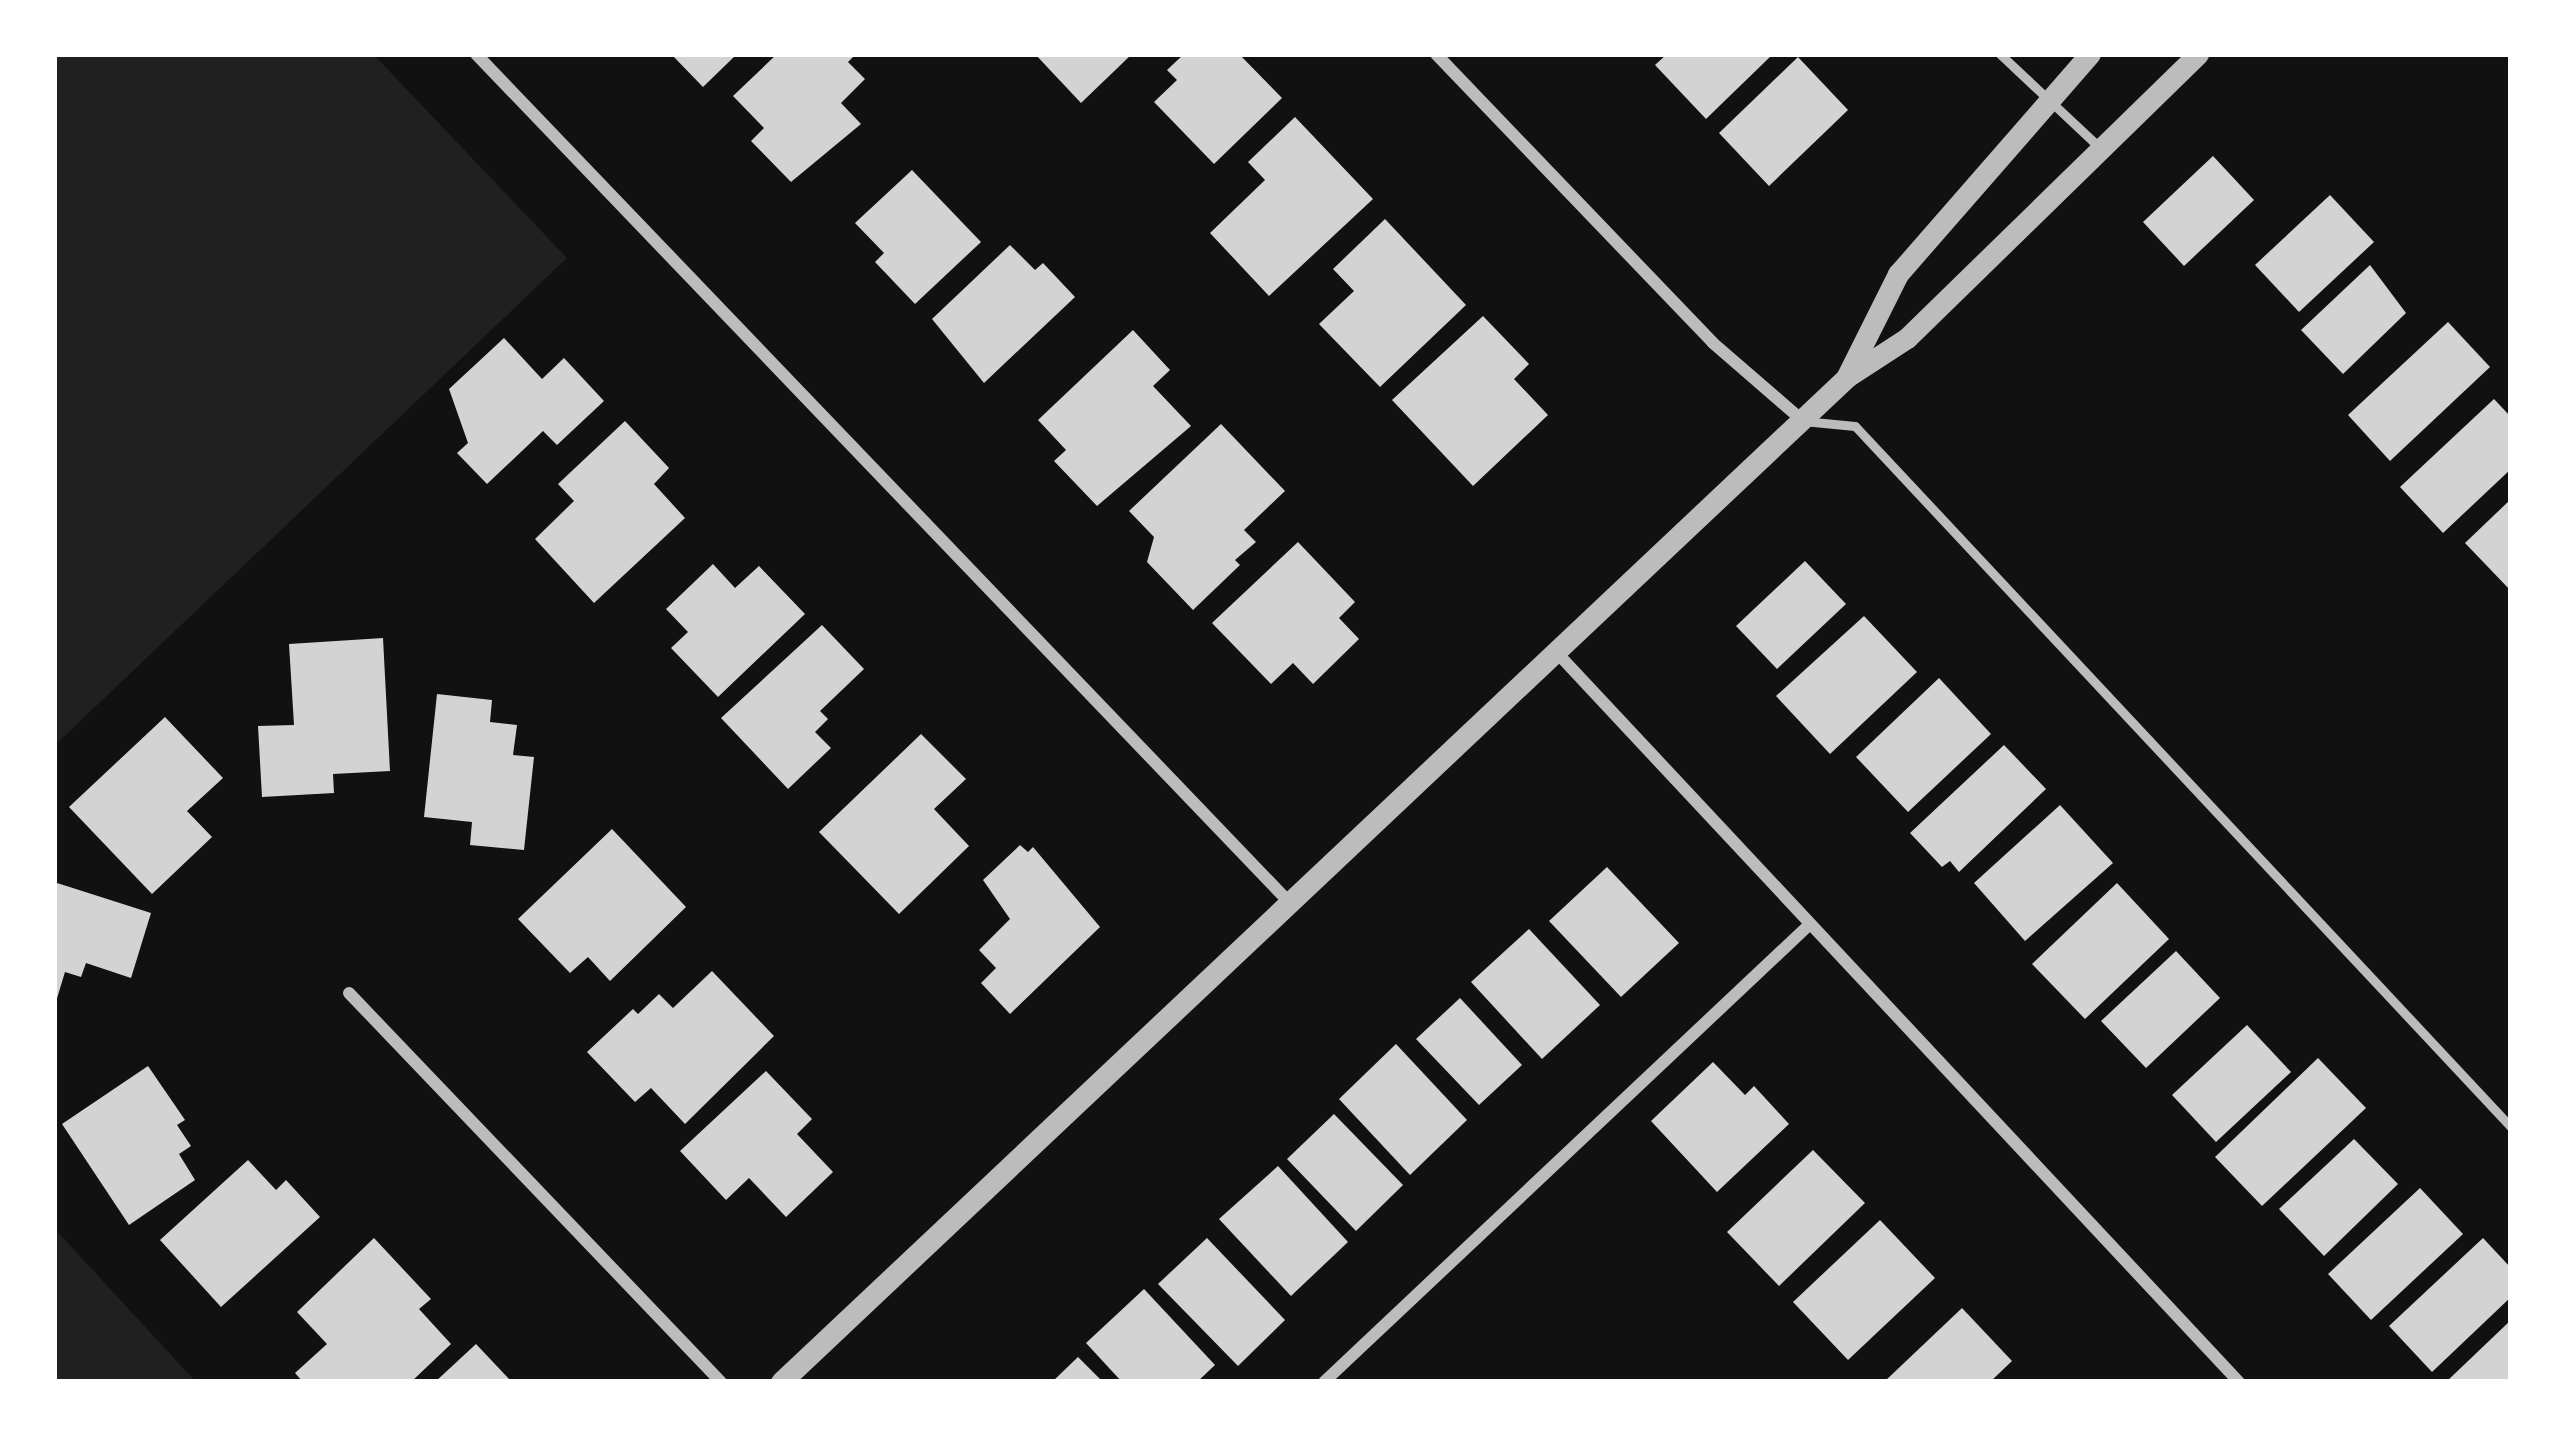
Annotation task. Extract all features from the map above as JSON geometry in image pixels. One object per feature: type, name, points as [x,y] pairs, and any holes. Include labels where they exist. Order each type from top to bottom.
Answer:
[{"type":"street","points":[[476,54],[1290,903]]},
{"type":"street","points":[[1436,54],[1713,343],[1803,421]]},
{"type":"street","points":[[1847,377],[1898,274],[2090,54]]},
{"type":"street","points":[[781,1382],[1560,656],[1847,377],[1907,338],[2198,54]]},
{"type":"street","points":[[1560,656],[2239,1382]]},
{"type":"street","points":[[1324,1382],[1809,925]]},
{"type":"street","points":[[349,993],[721,1382]]},
{"type":"lane","points":[[2000,54],[2101,149]]},
{"type":"lane","points":[[1803,421],[1855,426],[2511,1127]]},
{"type":"shaded area","points":[[54,54],[373,54],[567,258],[54,746]]},
{"type":"shaded area","points":[[54,1228],[196,1382],[54,1382]]},
{"type":"building","points":[[671,54],[737,54],[703,87]]},
{"type":"building","points":[[777,54],[856,54],[848,62],[865,79],[841,103],[861,124],[791,182],[751,141],[764,128],[733,96]]},
{"type":"building","points":[[1035,54],[1132,54],[1081,103]]},
{"type":"building","points":[[1184,54],[1239,54],[1282,98],[1214,164],[1154,102],[1177,80],[1167,70]]},
{"type":"building","points":[[1667,54],[1773,54],[1706,119],[1655,65]]},
{"type":"building","points":[[1798,57],[1848,110],[1769,186],[1719,133]]},
{"type":"building","points":[[1295,117],[1373,199],[1269,296],[1210,233],[1265,180],[1248,162]]},
{"type":"building","points":[[2213,156],[2254,200],[2184,266],[2143,222]]},
{"type":"building","points":[[912,170],[981,242],[915,304],[875,262],[884,253],[855,223]]},
{"type":"building","points":[[2330,195],[2374,242],[2299,312],[2255,265]]},
{"type":"building","points":[[1385,219],[1466,305],[1380,387],[1319,324],[1354,291],[1333,269]]},
{"type":"building","points":[[1010,245],[1035,270],[1043,263],[1075,297],[984,383],[932,319]]},
{"type":"building","points":[[2370,265],[2406,313],[2343,374],[2301,330]]},
{"type":"building","points":[[1483,316],[1529,364],[1514,379],[1548,415],[1473,486],[1392,400]]},
{"type":"building","points":[[2448,322],[2490,367],[2390,461],[2348,415]]},
{"type":"building","points":[[1133,330],[1170,370],[1153,386],[1191,426],[1097,506],[1054,461],[1066,450],[1038,420]]},
{"type":"building","points":[[504,338],[542,379],[564,358],[604,401],[557,445],[543,431],[487,484],[457,453],[468,443],[449,389]]},
{"type":"building","points":[[2494,399],[2511,417],[2511,469],[2443,533],[2400,487]]},
{"type":"building","points":[[625,421],[669,468],[654,484],[685,518],[594,603],[535,539],[574,501],[558,484]]},
{"type":"building","points":[[1221,424],[1285,491],[1244,530],[1256,542],[1235,560],[1240,565],[1193,610],[1147,562],[1154,537],[1129,511]]},
{"type":"building","points":[[2511,499],[2511,591],[2465,543]]},
{"type":"building","points":[[1298,542],[1355,602],[1339,618],[1359,639],[1313,684],[1293,663],[1271,684],[1212,623]]},
{"type":"building","points":[[1805,561],[1846,604],[1777,669],[1736,626]]},
{"type":"building","points":[[713,564],[735,588],[759,566],[805,614],[718,697],[671,648],[688,632],[666,609]]},
{"type":"building","points":[[1864,616],[1917,672],[1830,754],[1776,696]]},
{"type":"building","points":[[822,625],[864,669],[820,711],[828,719],[815,732],[831,748],[788,789],[721,718]]},
{"type":"building","points":[[383,638],[390,771],[333,774],[334,793],[262,797],[258,726],[294,725],[289,644]]},
{"type":"building","points":[[1939,678],[1991,734],[1908,812],[1856,757]]},
{"type":"building","points":[[437,694],[492,700],[490,722],[517,725],[513,755],[534,757],[524,850],[470,845],[472,822],[424,817]]},
{"type":"building","points":[[165,717],[223,778],[187,811],[212,837],[152,894],[69,807]]},
{"type":"building","points":[[921,734],[966,779],[934,809],[969,846],[899,914],[819,832]]},
{"type":"building","points":[[2004,745],[2046,789],[1959,872],[1950,861],[1942,867],[1910,833]]},
{"type":"building","points":[[2060,805],[2113,863],[2025,941],[1974,883]]},
{"type":"building","points":[[612,829],[686,907],[610,981],[588,957],[570,973],[518,919]]},
{"type":"building","points":[[1020,845],[1028,852],[1033,847],[1100,927],[1010,1014],[981,983],[996,968],[979,950],[1010,919],[983,880]]},
{"type":"building","points":[[1607,867],[1679,943],[1621,997],[1549,921]]},
{"type":"building","points":[[54,882],[151,913],[131,978],[86,963],[81,977],[65,972],[55,1005]]},
{"type":"building","points":[[2117,883],[2169,939],[2085,1019],[2032,964]]},
{"type":"building","points":[[1529,929],[1600,1005],[1542,1059],[1471,982]]},
{"type":"building","points":[[2176,951],[2220,998],[2146,1068],[2101,1021]]},
{"type":"building","points":[[712,971],[774,1036],[685,1124],[651,1088],[635,1102],[587,1052],[633,1009],[638,1014],[659,994],[673,1008]]},
{"type":"building","points":[[1460,998],[1522,1065],[1479,1105],[1416,1039]]},
{"type":"building","points":[[2247,1025],[2291,1072],[2216,1142],[2172,1095]]},
{"type":"building","points":[[1396,1044],[1467,1120],[1410,1175],[1339,1099]]},
{"type":"building","points":[[2318,1058],[2366,1108],[2262,1206],[2215,1157]]},
{"type":"building","points":[[1713,1062],[1745,1095],[1754,1086],[1789,1124],[1717,1192],[1651,1121]]},
{"type":"building","points":[[148,1066],[185,1120],[177,1125],[191,1146],[179,1154],[195,1180],[129,1225],[62,1124]]},
{"type":"building","points":[[766,1071],[812,1119],[797,1134],[833,1172],[786,1217],[749,1178],[726,1200],[680,1151]]},
{"type":"building","points":[[1334,1114],[1403,1185],[1356,1231],[1287,1159]]},
{"type":"building","points":[[2354,1139],[2398,1184],[2324,1256],[2279,1209]]},
{"type":"building","points":[[1813,1150],[1865,1203],[1779,1286],[1727,1232]]},
{"type":"building","points":[[248,1160],[276,1190],[286,1180],[320,1217],[221,1307],[160,1240]]},
{"type":"building","points":[[1278,1166],[1348,1242],[1291,1296],[1219,1219]]},
{"type":"building","points":[[2420,1188],[2463,1234],[2371,1320],[2328,1274]]},
{"type":"building","points":[[1880,1220],[1935,1278],[1848,1360],[1793,1302]]},
{"type":"building","points":[[374,1238],[431,1299],[419,1309],[451,1344],[411,1382],[303,1382],[295,1373],[327,1344],[297,1312]]},
{"type":"building","points":[[1207,1238],[1285,1320],[1238,1366],[1158,1284]]},
{"type":"building","points":[[2483,1238],[2511,1268],[2511,1297],[2432,1372],[2389,1326]]},
{"type":"building","points":[[1144,1289],[1215,1365],[1197,1382],[1122,1382],[1086,1343]]},
{"type":"building","points":[[1962,1308],[2012,1361],[1990,1382],[1884,1382]]},
{"type":"building","points":[[2511,1320],[2511,1382],[2446,1382]]},
{"type":"building","points":[[476,1344],[512,1382],[435,1382]]},
{"type":"building","points":[[1078,1357],[1103,1382],[1052,1382]]}]
